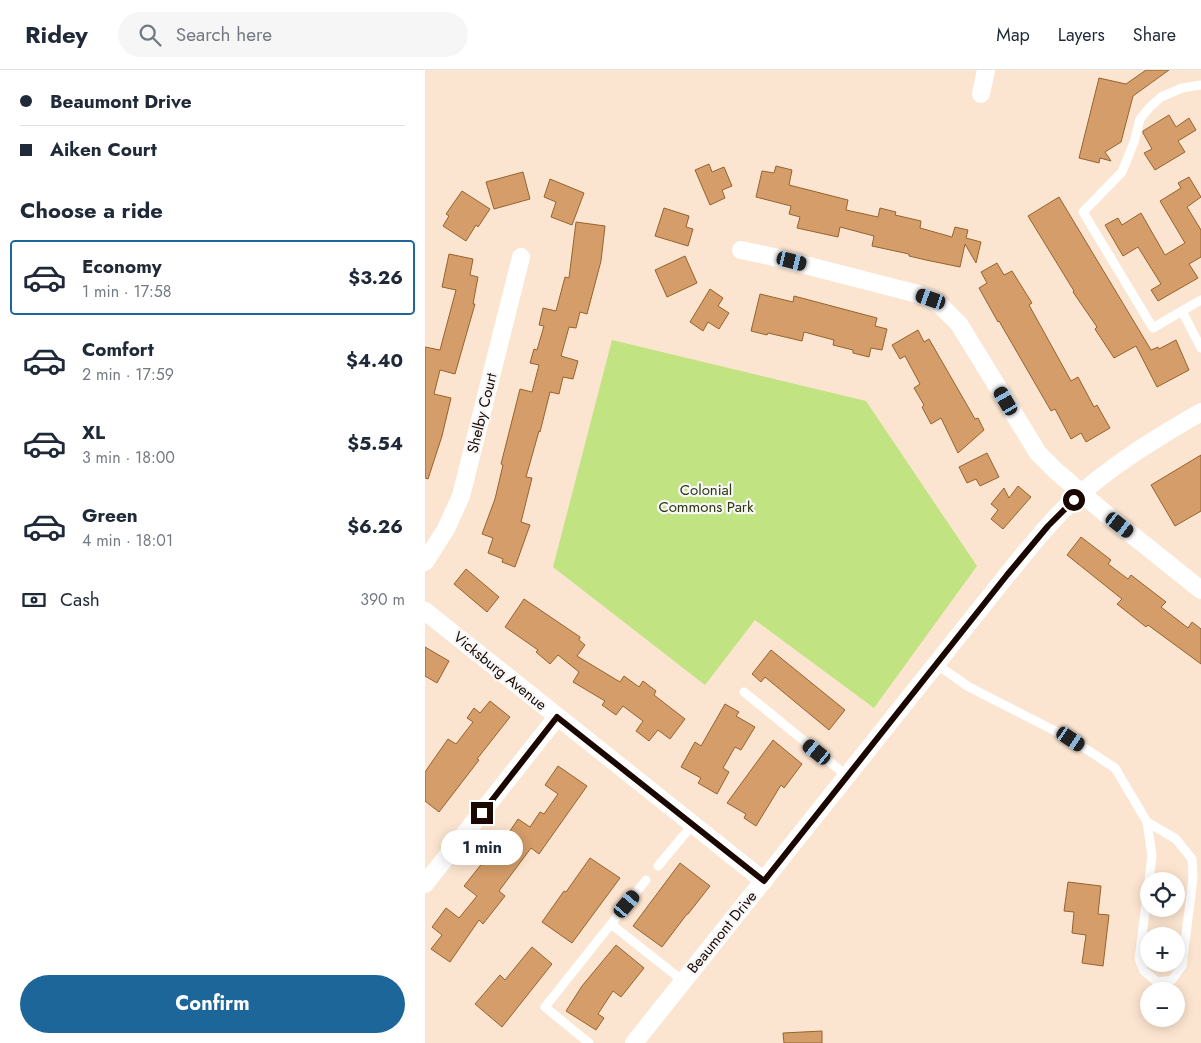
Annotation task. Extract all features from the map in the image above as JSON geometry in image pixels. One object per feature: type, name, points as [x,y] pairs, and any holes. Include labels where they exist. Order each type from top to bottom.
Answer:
[{"type":"street","points":[[981,94],[986,70]]},
{"type":"street","points":[[741,250],[918,294],[940,304],[955,318],[970,339],[1038,453],[1082,493],[1201,590]]},
{"type":"street","name":"Shelby Court","points":[[425,562],[446,528],[461,496],[521,257]]},
{"type":"street","name":"Beaumont Drive","points":[[634,1043],[1048,526],[1082,493],[1131,455],[1201,412]]},
{"type":"street","name":"Vicksburg Avenue","points":[[425,611],[764,881]]},
{"type":"street","points":[[425,884],[557,717]]},
{"type":"lane","points":[[1201,85],[1182,88],[1161,97],[1149,108],[1140,119],[1134,142],[1122,172],[1083,212],[1153,328],[1201,300]]},
{"type":"lane","points":[[1181,311],[1201,348]]},
{"type":"lane","points":[[936,664],[969,688],[1071,739],[1115,768],[1147,822],[1152,856],[1139,959],[1144,971],[1157,982],[1172,980],[1182,966],[1193,878],[1192,859],[1176,839],[1147,822]]},
{"type":"lane","points":[[744,692],[847,776]]},
{"type":"lane","points":[[658,866],[693,823]]},
{"type":"lane","points":[[589,1043],[545,1007],[646,880]]},
{"type":"lane","points":[[611,924],[683,981]]},
{"type":"green space","name":"Colonial Commons Park","points":[[612,340],[866,401],[977,566],[874,708],[755,620],[705,685],[553,567]]},
{"type":"building","points":[[1146,70],[1169,70],[1133,96],[1121,142],[1105,152],[1111,161],[1100,158],[1099,163],[1079,158],[1099,78],[1126,84]]},
{"type":"building","points":[[1169,115],[1176,127],[1189,118],[1196,130],[1178,141],[1185,152],[1155,170],[1144,153],[1152,149],[1143,131]]},
{"type":"building","points":[[709,164],[712,172],[724,167],[732,186],[722,190],[725,198],[710,205],[695,170]]},
{"type":"building","points":[[776,166],[792,170],[789,185],[848,200],[846,210],[878,217],[880,208],[896,212],[895,215],[921,221],[920,228],[952,237],[955,227],[968,230],[966,238],[981,242],[976,263],[965,244],[960,267],[872,246],[874,236],[840,227],[838,237],[797,228],[800,217],[789,214],[791,206],[756,197],[762,171],[774,173]]},
{"type":"building","points":[[523,172],[530,199],[494,209],[486,182]]},
{"type":"building","points":[[1189,177],[1201,197],[1187,207],[1201,230],[1201,257],[1189,264],[1198,278],[1158,301],[1151,290],[1161,284],[1138,247],[1123,256],[1105,225],[1118,218],[1122,225],[1141,213],[1165,255],[1185,243],[1160,201],[1181,188],[1178,183]]},
{"type":"building","points":[[550,179],[584,193],[572,225],[551,217],[556,202],[544,197]]},
{"type":"building","points":[[462,191],[490,209],[478,227],[476,225],[466,241],[443,226],[449,216],[446,214]]},
{"type":"building","points":[[1059,197],[1151,350],[1158,347],[1159,349],[1176,340],[1189,370],[1157,387],[1136,346],[1114,358],[1095,329],[1097,327],[1073,292],[1028,216]]},
{"type":"building","points":[[664,208],[689,216],[686,227],[693,229],[688,246],[655,236]]},
{"type":"building","points":[[576,222],[605,226],[601,261],[587,314],[580,312],[576,328],[569,327],[561,356],[578,361],[573,379],[563,377],[559,394],[550,392],[526,477],[532,478],[521,522],[530,525],[515,567],[502,562],[503,559],[488,553],[493,538],[482,534],[495,499],[503,465],[501,464],[520,389],[532,392],[539,365],[530,363],[534,349],[537,350],[544,326],[539,325],[543,308],[556,311],[565,277],[569,278]]},
{"type":"building","points":[[449,254],[473,259],[470,275],[478,277],[473,304],[475,304],[455,374],[440,370],[434,394],[451,398],[442,436],[428,479],[425,478],[425,347],[440,350],[456,290],[442,287]]},
{"type":"building","points":[[685,256],[697,283],[667,297],[655,270]]},
{"type":"building","points":[[997,263],[1004,275],[1012,271],[1032,303],[1029,305],[1071,381],[1078,377],[1094,407],[1097,405],[1110,428],[1086,442],[1081,433],[1071,439],[1055,409],[1051,411],[979,288],[987,283],[981,272]]},
{"type":"building","points":[[710,289],[723,298],[718,306],[729,313],[719,329],[708,322],[703,331],[690,322]]},
{"type":"building","points":[[760,294],[793,302],[794,296],[877,318],[875,326],[887,329],[882,350],[871,348],[869,357],[853,353],[853,350],[833,345],[834,340],[804,332],[802,341],[751,331]]},
{"type":"building","points":[[918,330],[924,342],[929,339],[975,419],[978,418],[984,430],[958,453],[941,418],[931,424],[922,407],[924,405],[914,388],[920,384],[905,356],[900,359],[892,345]]},
{"type":"building","points":[[987,453],[999,477],[980,486],[976,479],[967,483],[959,467]]},
{"type":"building","points":[[1201,455],[1201,511],[1175,526],[1151,485]]},
{"type":"building","points":[[1018,486],[1031,497],[1003,529],[991,519],[998,510],[991,504],[1004,488],[1009,498]]},
{"type":"building","points":[[1081,537],[1111,560],[1108,564],[1128,579],[1131,575],[1166,602],[1161,607],[1188,628],[1192,622],[1201,629],[1201,664],[1148,625],[1146,627],[1117,604],[1122,599],[1067,555]]},
{"type":"building","points":[[466,569],[499,597],[487,612],[454,584]]},
{"type":"building","points":[[524,599],[580,637],[579,640],[585,645],[577,656],[620,682],[624,676],[639,687],[643,681],[656,691],[654,695],[685,719],[670,739],[658,730],[649,741],[636,731],[643,721],[623,706],[616,715],[602,705],[605,701],[573,682],[579,672],[558,655],[550,664],[536,652],[538,650],[505,627]]},
{"type":"building","points":[[425,647],[449,661],[437,683],[425,676]]},
{"type":"building","points":[[771,650],[845,710],[829,730],[765,677],[761,682],[752,674]]},
{"type":"building","points":[[490,701],[510,717],[439,812],[425,801],[425,772],[448,739],[456,744],[473,722],[467,718],[474,708],[480,713]]},
{"type":"building","points":[[725,704],[739,712],[736,716],[755,727],[741,750],[735,747],[723,768],[729,772],[717,794],[698,783],[701,778],[681,767],[695,742],[701,746]]},
{"type":"building","points":[[773,740],[802,764],[784,788],[781,785],[756,826],[744,818],[746,814],[727,803]]},
{"type":"building","points":[[558,766],[587,786],[539,854],[531,848],[499,891],[505,896],[483,924],[479,920],[450,962],[431,949],[442,935],[432,927],[446,908],[459,918],[477,896],[464,886],[504,836],[506,837],[518,819],[530,827],[540,812],[544,814],[558,794],[545,785]]},
{"type":"building","points":[[590,858],[620,878],[572,943],[542,922]]},
{"type":"building","points":[[680,863],[710,886],[662,947],[633,926]]},
{"type":"building","points":[[1068,882],[1101,886],[1098,914],[1109,915],[1103,966],[1082,963],[1086,935],[1072,933],[1074,912],[1064,911]]},
{"type":"building","points":[[616,945],[644,968],[621,997],[613,991],[598,1014],[604,1018],[596,1030],[566,1011],[582,986]]},
{"type":"building","points":[[532,947],[552,964],[502,1027],[475,1004],[500,975],[505,980]]},
{"type":"building","points":[[822,1031],[822,1043],[784,1043],[783,1033]]},
{"type":"route","points":[[482,813],[557,717],[764,881],[1007,575],[1048,526],[1074,500]]}]
